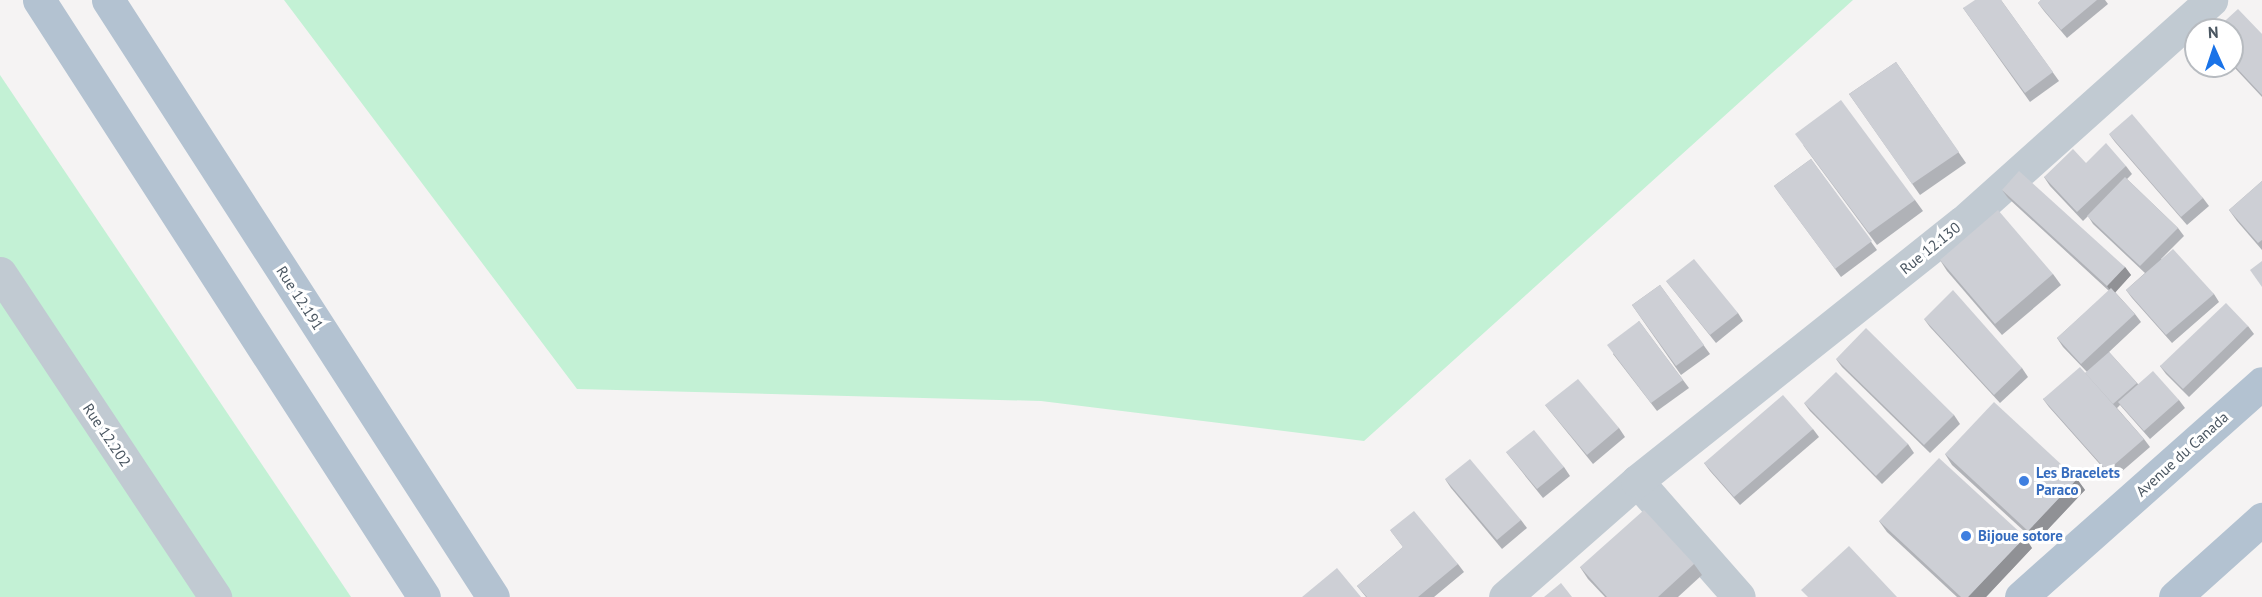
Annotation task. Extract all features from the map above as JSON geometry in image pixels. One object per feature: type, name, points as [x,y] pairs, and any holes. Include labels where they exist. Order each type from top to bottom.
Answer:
[{"type":"main road","points":[[39,0],[424,597]]},
{"type":"main road","name":"Rue 12.191","points":[[108,0],[493,597]]},
{"type":"main road","name":"Avenue du Canada","points":[[2021,597],[2262,383]]},
{"type":"main road","points":[[2175,597],[2262,519]]},
{"type":"street","name":"Rue 12.130","points":[[1504,597],[1636,481],[1963,222],[2211,0]]},
{"type":"street","name":"Rue 12.202","points":[[0,273],[215,597]]},
{"type":"street","points":[[1636,481],[1739,597]]},
{"type":"green space","points":[[284,0],[1853,0],[1364,441],[1041,401],[577,389]]},
{"type":"green space","points":[[0,75],[351,597],[0,597]]},
{"type":"building","points":[[1975,0],[2001,0],[2053,72],[2025,93],[1963,8]]},
{"type":"building","points":[[2041,0],[2097,0],[2061,30],[2038,3]]},
{"type":"building","points":[[2238,9],[2262,34],[2262,95],[2244,76],[2244,18],[2228,18]]},
{"type":"building","points":[[1896,62],[1959,152],[1912,184],[1849,94]]},
{"type":"building","points":[[1841,100],[1915,200],[1869,233],[1795,134]]},
{"type":"building","points":[[2132,114],[2203,198],[2181,217],[2109,134]]},
{"type":"building","points":[[2106,143],[2126,166],[2077,212],[2044,177],[2073,149],[2086,163]]},
{"type":"building","points":[[1811,159],[1872,241],[1835,269],[1774,186]]},
{"type":"building","points":[[2019,171],[2125,267],[2107,286],[2002,190]]},
{"type":"building","points":[[2125,177],[2178,228],[2140,266],[2087,216]]},
{"type":"building","points":[[2262,181],[2262,240],[2258,243],[2229,210]]},
{"type":"building","points":[[1998,210],[2053,274],[1995,324],[1940,260]]},
{"type":"building","points":[[2173,249],[2214,294],[2166,335],[2126,290]]},
{"type":"building","points":[[1694,259],[1738,313],[1710,335],[1666,281]]},
{"type":"building","points":[[2262,261],[2262,287],[2250,270]]},
{"type":"building","points":[[1660,285],[1704,345],[1676,366],[1632,305]]},
{"type":"building","points":[[2111,288],[2135,314],[2081,364],[2057,338]]},
{"type":"building","points":[[1953,290],[2022,368],[1994,395],[1924,319]]},
{"type":"building","points":[[2226,303],[2248,326],[2183,389],[2160,366]]},
{"type":"building","points":[[1639,321],[1683,380],[1651,403],[1607,345]]},
{"type":"building","points":[[1866,328],[1954,415],[1924,445],[1836,359]]},
{"type":"building","points":[[2109,352],[2137,383],[2113,404],[2085,373]]},
{"type":"building","points":[[2080,367],[2144,439],[2107,471],[2043,399]]},
{"type":"building","points":[[2153,371],[2179,400],[2144,431],[2118,402]]},
{"type":"building","points":[[1836,372],[1908,444],[1876,476],[1804,403]]},
{"type":"building","points":[[1578,379],[1619,428],[1587,455],[1545,405]]},
{"type":"building","points":[[1783,395],[1813,429],[1734,497],[1704,463]]},
{"type":"building","points":[[1994,402],[2077,479],[2028,531],[1945,454]]},
{"type":"building","points":[[1534,430],[1564,467],[1537,489],[1506,452]]},
{"type":"building","points":[[1939,458],[2025,537],[1968,597],[1961,597],[1879,521]]},
{"type":"building","points":[[1470,459],[1521,520],[1497,540],[1445,479]]},
{"type":"building","points":[[1644,510],[1694,564],[1658,597],[1607,597],[1580,567]]},
{"type":"building","points":[[1414,511],[1458,564],[1418,597],[1367,597],[1357,586],[1403,547],[1390,530]]},
{"type":"building","points":[[1849,546],[1897,597],[1808,597],[1801,590]]},
{"type":"building","points":[[1337,568],[1361,597],[1302,597]]},
{"type":"building","points":[[1561,583],[1572,597],[1544,597]]},
{"type":"place","name":"Les Bracelets Paraco","points":[[2024,481]]},
{"type":"place","name":"Bijoue sotore","points":[[1966,536]]}]
